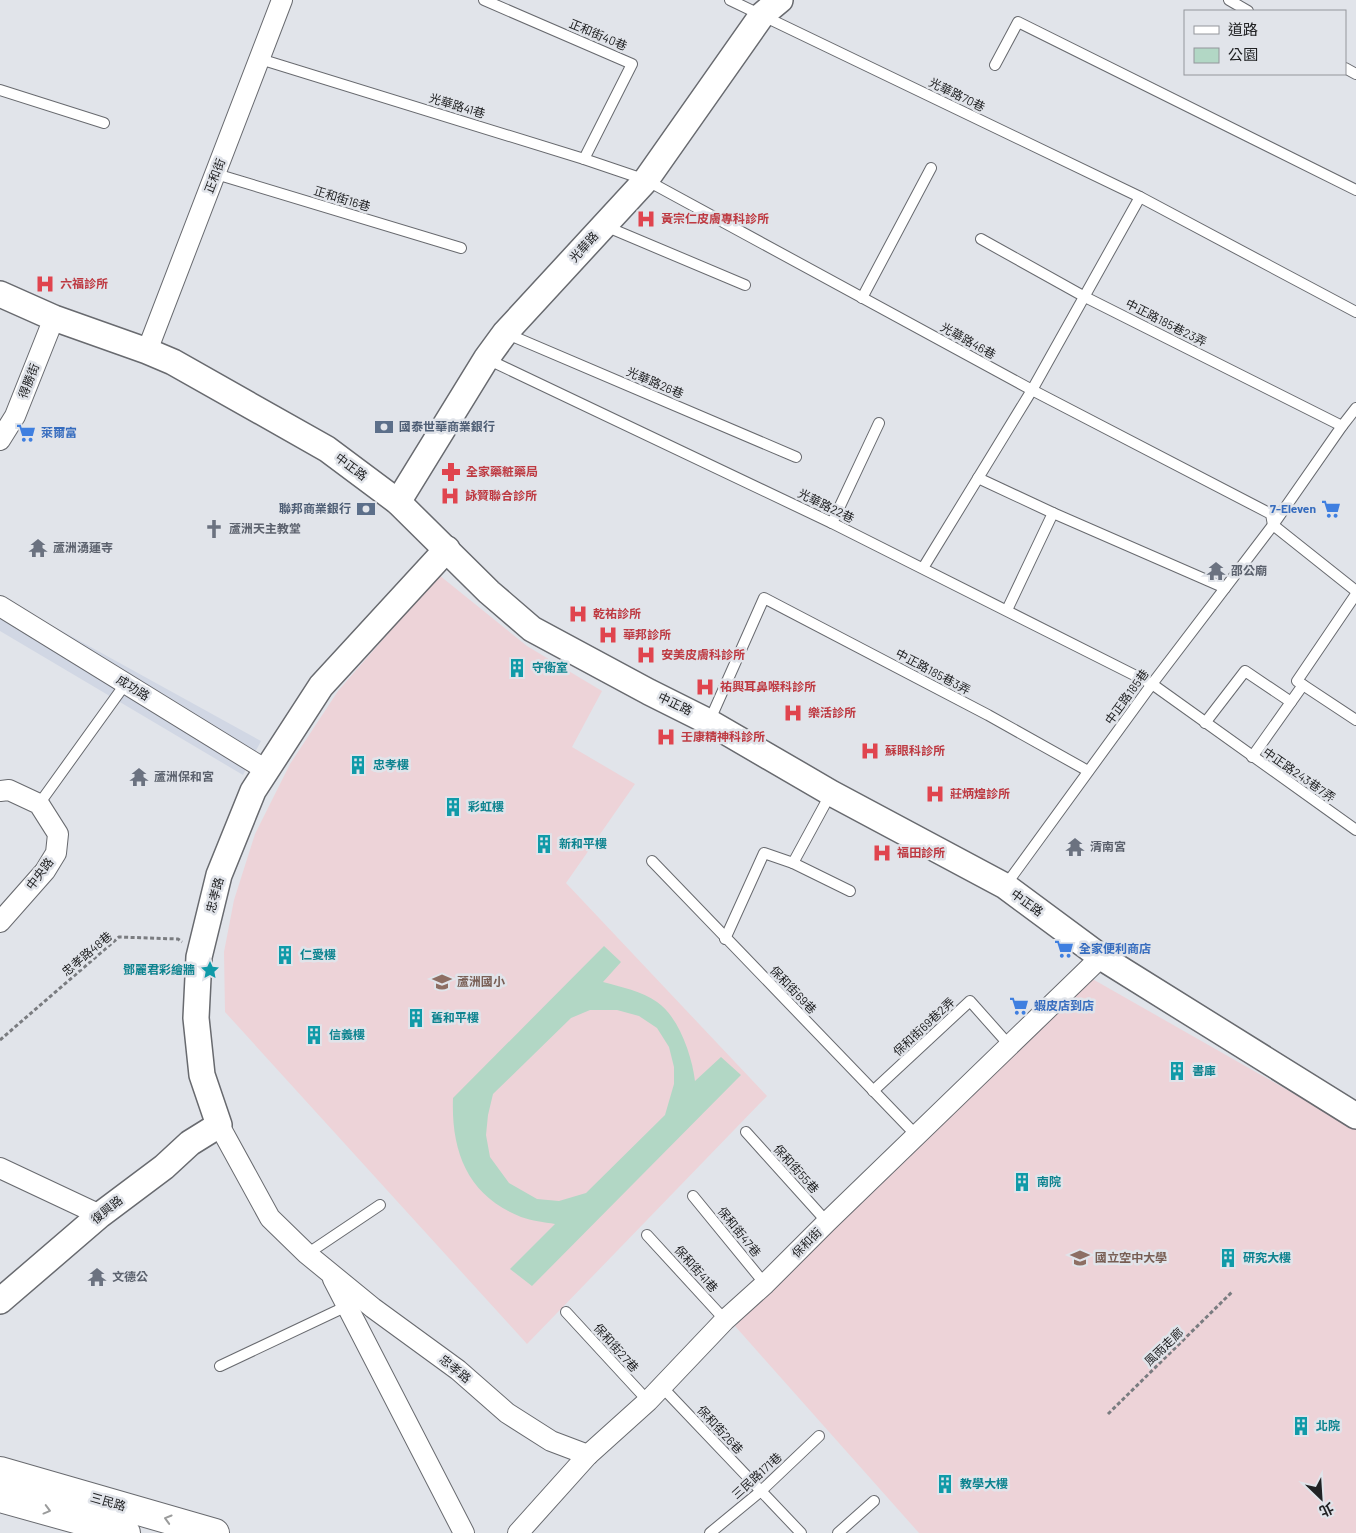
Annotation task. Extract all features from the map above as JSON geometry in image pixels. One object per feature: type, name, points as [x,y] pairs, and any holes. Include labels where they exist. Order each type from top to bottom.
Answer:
[{"type":"main road","name":"三民路","points":[[0,1471],[215,1533]]},
{"type":"main road","name":"三民路","points":[[0,1498],[126,1533]]},
{"type":"street","name":"正和街","points":[[147,351],[282,0]]},
{"type":"street","name":"光華路","points":[[398,502],[486,359],[505,333],[646,180],[771,7]]},
{"type":"street","name":"中正路","points":[[0,294],[54,318],[173,362],[327,449],[398,502],[489,592],[532,629],[649,692],[710,722],[831,793],[1004,886],[1100,957],[1356,1116]]},
{"type":"street","name":"得勝街","points":[[0,440],[15,416],[54,318]]},
{"type":"street","name":"忠孝路","points":[[446,549],[321,686],[253,790],[219,875],[199,957],[196,1018],[202,1075],[219,1125],[270,1218],[307,1254],[373,1308],[458,1370],[507,1413],[551,1441],[588,1455]]},
{"type":"street","name":"成功路","points":[[0,606],[266,770]]},
{"type":"street","points":[[0,791],[9,790],[39,804]]},
{"type":"street","name":"中央路","points":[[0,922],[45,871],[56,853],[58,834],[39,804]]},
{"type":"street","name":"保和街","points":[[518,1533],[588,1455],[648,1401],[725,1320],[765,1284],[826,1222],[1100,957]]},
{"type":"street","name":"復興路","points":[[0,1302],[100,1215],[164,1167],[190,1144],[219,1125]]},
{"type":"street","points":[[0,1168],[100,1215]]},
{"type":"street","name":"忠孝路","points":[[329,1271],[464,1533]]},
{"type":"lane","name":"正和街40巷","points":[[484,0],[632,64],[584,159]]},
{"type":"lane","name":"光華路70巷","points":[[730,0],[771,7],[1140,197],[1356,312]]},
{"type":"lane","points":[[1229,0],[1246,10]]},
{"type":"lane","points":[[995,65],[1018,22],[1356,190]]},
{"type":"lane","name":"光華路41巷","points":[[260,59],[646,180]]},
{"type":"lane","points":[[0,90],[104,123]]},
{"type":"lane","points":[[862,298],[931,168]]},
{"type":"lane","name":"正和街16巷","points":[[216,174],[461,248]]},
{"type":"lane","name":"光華路46巷","points":[[646,180],[1032,390],[1271,514],[1274,525]]},
{"type":"lane","points":[[923,568],[1032,390],[1140,197]]},
{"type":"lane","points":[[604,226],[745,284]]},
{"type":"lane","name":"中正路185巷23弄","points":[[981,239],[1085,296],[1342,426]]},
{"type":"lane","name":"光華路26巷","points":[[505,333],[796,457]]},
{"type":"lane","name":"光華路22巷","points":[[486,359],[832,523],[1152,684]]},
{"type":"lane","name":"中正路185巷","points":[[1004,886],[1152,684],[1274,525],[1356,408]]},
{"type":"lane","points":[[832,523],[879,423]]},
{"type":"lane","points":[[978,478],[1225,588]]},
{"type":"lane","points":[[1007,610],[1054,513]]},
{"type":"lane","points":[[1274,525],[1356,593]]},
{"type":"lane","name":"中正路243巷7弄","points":[[1252,757],[1292,702],[1300,683],[1356,593]]},
{"type":"lane","name":"中正路185巷3弄","points":[[710,722],[764,598],[988,714],[1088,771]]},
{"type":"lane","points":[[1205,723],[1245,670],[1292,702]]},
{"type":"lane","points":[[39,804],[126,683]]},
{"type":"lane","points":[[1300,683],[1356,720]]},
{"type":"lane","name":"中正路243巷7弄","points":[[1152,684],[1356,830]]},
{"type":"lane","points":[[793,863],[831,793]]},
{"type":"lane","points":[[725,939],[764,853],[793,863],[850,891]]},
{"type":"lane","name":"保和街69巷","points":[[652,861],[725,939],[917,1136]]},
{"type":"lane","name":"保和街69巷2弄","points":[[874,1091],[970,1001],[1010,1046]]},
{"type":"lane","name":"保和街55巷","points":[[746,1132],[826,1222]]},
{"type":"lane","name":"保和街47巷","points":[[693,1196],[765,1284]]},
{"type":"lane","points":[[307,1254],[380,1205]]},
{"type":"lane","name":"保和街41巷","points":[[647,1235],[725,1320]]},
{"type":"lane","points":[[220,1366],[347,1306]]},
{"type":"lane","name":"保和街27巷","points":[[566,1312],[648,1401]]},
{"type":"lane","name":"保和街26巷","points":[[662,1387],[801,1533]]},
{"type":"lane","name":"三民路171巷","points":[[710,1533],[761,1491],[819,1436]]},
{"type":"lane","points":[[838,1533],[874,1501]]},
{"type":"path","name":"忠孝路48巷","points":[[0,1040],[119,937],[178,939],[199,957]]},
{"type":"path","name":"風雨走廊","points":[[1108,1414],[1232,1292]]},
{"type":"shaded area","name":"蘆洲國小","points":[[439,575],[527,646],[602,691],[572,747],[635,784],[566,883],[767,1096],[527,1344],[225,1012],[224,952],[234,900],[255,834],[290,764],[338,691]]},
{"type":"shaded area","points":[[0,597],[261,741],[243,775],[0,631]]},
{"type":"shaded area","name":"國立空中大學","points":[[1089,977],[1356,1129],[1356,1533],[919,1533],[735,1326]]},
{"type":"green space","points":[[604,946],[621,962],[603,982],[645,995],[665,1009],[672,1017],[683,1038],[691,1060],[695,1081],[721,1057],[741,1075],[532,1286],[510,1269],[555,1224],[521,1217],[503,1208],[488,1197],[476,1184],[466,1170],[455,1136],[453,1098]],"holes":[[[590,1010],[617,1010],[639,1016],[657,1028],[669,1047],[674,1067],[674,1084],[665,1115],[586,1193],[559,1201],[537,1199],[509,1183],[490,1157],[486,1135],[493,1094],[571,1018]]]},
{"type":"place","name":"黃宗仁皮膚專科診所","points":[[646,219]]},
{"type":"place","name":"六福診所","points":[[45,284]]},
{"type":"place","name":"國泰世華商業銀行","points":[[384,427]]},
{"type":"place","name":"萊爾富","points":[[26,433]]},
{"type":"place","name":"全家藥粧藥局","points":[[451,472]]},
{"type":"place","name":"詠贊聯合診所","points":[[450,496]]},
{"type":"place","name":"聯邦商業銀行","points":[[366,509]]},
{"type":"place","name":"7-Eleven","points":[[1331,509]]},
{"type":"place","name":"蘆洲天主教堂","points":[[214,529]]},
{"type":"place","name":"蘆洲湧蓮寺","points":[[38,548]]},
{"type":"place","name":"邵公廟","points":[[1216,571]]},
{"type":"place","name":"乾祐診所","points":[[578,614]]},
{"type":"place","name":"華邦診所","points":[[608,635]]},
{"type":"place","name":"安美皮膚科診所","points":[[646,655]]},
{"type":"place","name":"守衛室","points":[[517,668]]},
{"type":"place","name":"祐興耳鼻喉科診所","points":[[705,687]]},
{"type":"place","name":"樂活診所","points":[[793,713]]},
{"type":"place","name":"壬康精神科診所","points":[[666,737]]},
{"type":"place","name":"蘇眼科診所","points":[[870,751]]},
{"type":"place","name":"忠孝樓","points":[[358,765]]},
{"type":"place","name":"蘆洲保和宮","points":[[139,777]]},
{"type":"place","name":"莊炳煌診所","points":[[935,794]]},
{"type":"place","name":"彩虹樓","points":[[453,807]]},
{"type":"place","name":"新和平樓","points":[[544,844]]},
{"type":"place","name":"清南宮","points":[[1075,847]]},
{"type":"place","name":"福田診所","points":[[882,853]]},
{"type":"place","name":"全家便利商店","points":[[1064,949]]},
{"type":"place","name":"仁愛樓","points":[[285,955]]},
{"type":"place","name":"鄧麗君彩繪牆","points":[[210,970]]},
{"type":"place","name":"蘆洲國小","points":[[442,982]]},
{"type":"place","name":"蝦皮店到店","points":[[1019,1006]]},
{"type":"place","name":"舊和平樓","points":[[416,1018]]},
{"type":"place","name":"信義樓","points":[[314,1035]]},
{"type":"place","name":"書庫","points":[[1177,1071]]},
{"type":"place","name":"南院","points":[[1022,1182]]},
{"type":"place","name":"國立空中大學","points":[[1080,1258]]},
{"type":"place","name":"研究大樓","points":[[1228,1258]]},
{"type":"place","name":"文德公","points":[[97,1277]]},
{"type":"place","name":"北院","points":[[1301,1426]]},
{"type":"place","name":"教學大樓","points":[[945,1484]]}]
